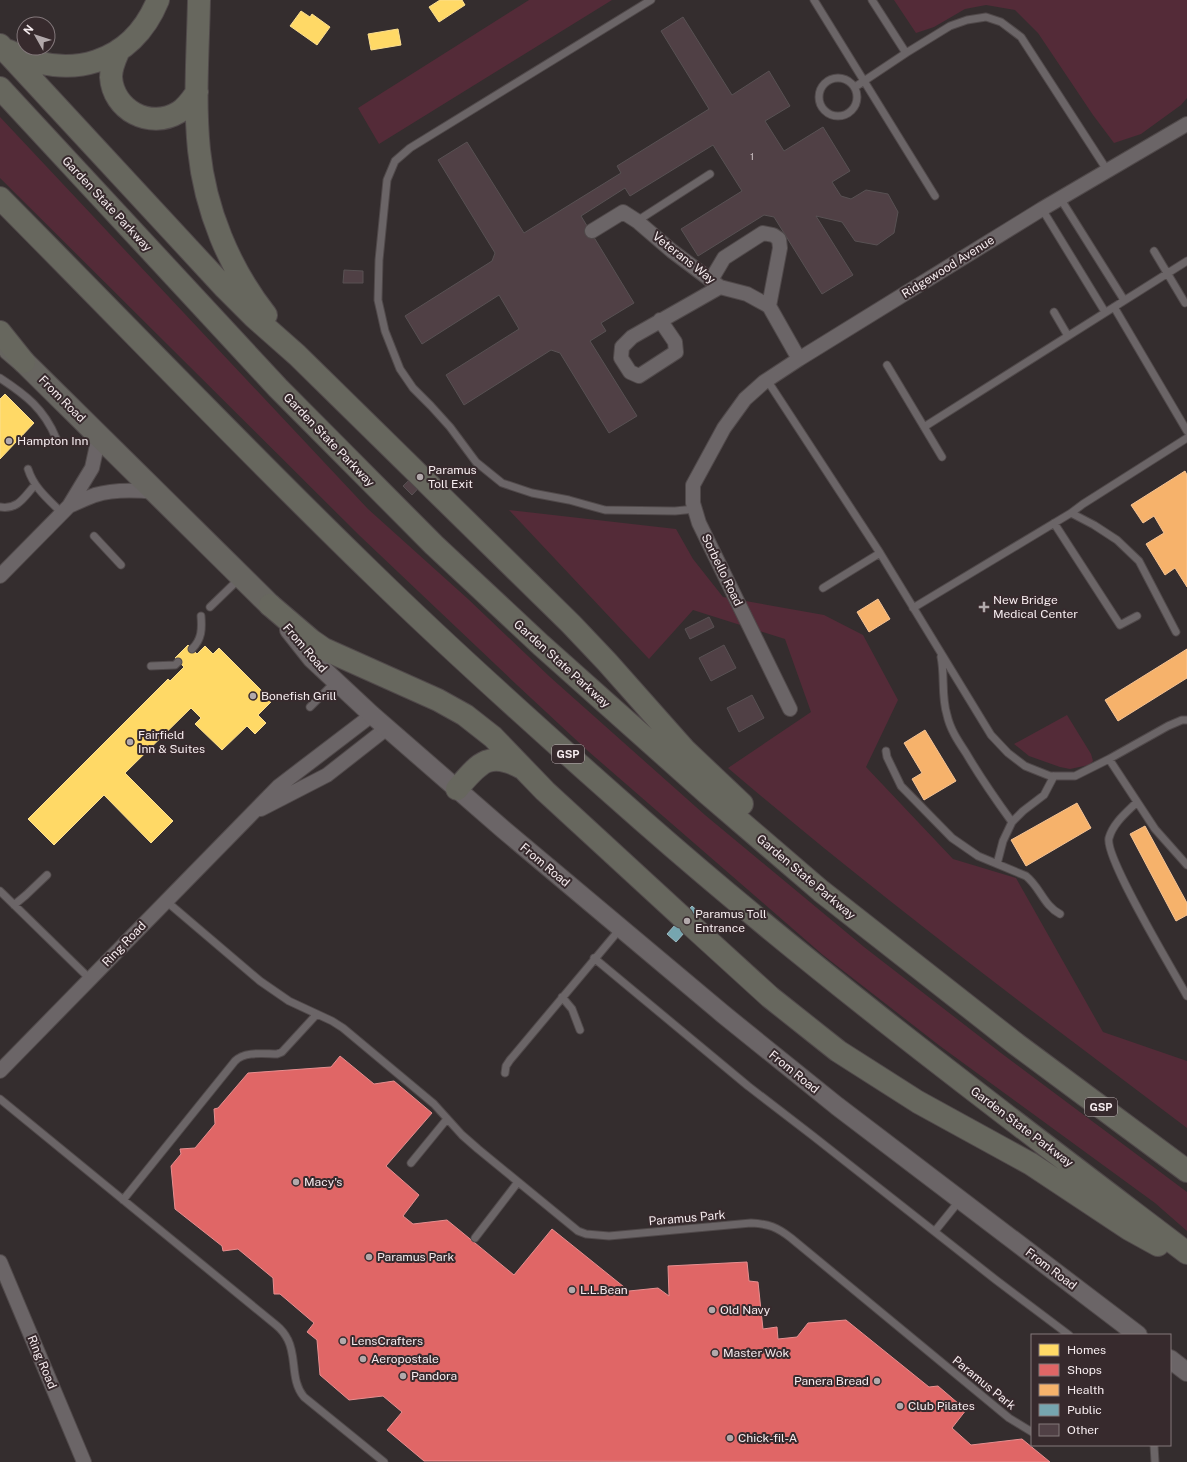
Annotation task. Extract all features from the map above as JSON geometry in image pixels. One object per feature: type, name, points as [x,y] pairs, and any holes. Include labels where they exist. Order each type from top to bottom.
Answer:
[{"type":"highway","points":[[1,46],[32,61],[61,66],[74,66],[99,61],[119,50],[138,35],[153,13],[158,0]]},
{"type":"highway","points":[[200,0],[197,127],[202,171],[207,193],[228,254],[262,310],[297,355]]},
{"type":"highway","points":[[1,46],[225,288],[254,317],[297,355],[570,624],[703,768],[765,825],[877,936]]},
{"type":"highway","points":[[119,50],[112,67],[112,85],[121,102],[134,114],[152,119],[169,117],[185,108],[197,92]]},
{"type":"highway","name":"Garden State Parkway","points":[[0,88],[257,366],[428,540],[540,645],[618,716],[765,843],[877,936],[1016,1044],[1187,1171]]},
{"type":"highway","name":"Garden State Parkway","points":[[0,198],[208,410],[371,572],[534,724],[645,823],[714,882],[874,1013],[1187,1253]]},
{"type":"highway","points":[[0,332],[24,362]]},
{"type":"highway","points":[[270,606],[324,649],[423,692],[459,711],[493,737],[545,790],[770,997],[838,1051],[918,1102],[1031,1164],[1129,1229],[1187,1261]]},
{"type":"highway","points":[[457,789],[474,770],[481,764],[490,760],[505,760],[524,769]]},
{"type":"main road","name":"From Road","points":[[0,342],[24,362],[270,606]]},
{"type":"street","name":"Ridgewood Avenue","points":[[724,428],[745,399],[767,380],[1060,198],[1187,124]]},
{"type":"street","name":"Veterans Way","points":[[592,231],[623,212],[637,220],[672,251],[716,283],[747,294],[770,306]]},
{"type":"street","points":[[660,320],[716,283],[724,258],[762,233],[773,235],[779,239],[780,248],[770,306],[799,359]]},
{"type":"street","name":"Sorbello Road","points":[[724,428],[693,485],[695,509],[699,523],[790,709]]},
{"type":"street","points":[[0,576],[66,509],[92,468],[99,436]]},
{"type":"street","points":[[66,509],[96,495],[106,493],[127,490],[155,492]]},
{"type":"street","name":"From Road","points":[[270,606],[312,658],[335,681],[457,789],[620,928],[837,1106],[1137,1334]]},
{"type":"street","name":"Ring Road","points":[[0,1071],[279,786],[372,715]]},
{"type":"street","points":[[249,816],[327,775],[388,728]]},
{"type":"street","name":"Ring Road","points":[[0,1262],[84,1462]]},
{"type":"lane","points":[[651,0],[416,144],[395,161],[387,180],[379,260],[378,300],[385,331],[400,369],[412,388],[450,427],[476,462],[502,484],[532,494],[568,500],[606,510],[675,511],[695,509]]},
{"type":"lane","points":[[814,0],[935,196]]},
{"type":"lane","points":[[872,0],[906,53]]},
{"type":"lane","points":[[855,87],[950,26],[967,20],[986,17],[1001,22],[1022,37],[1108,170]]},
{"type":"lane","points":[[835,78],[842,79],[855,87],[857,102],[854,109],[848,114],[841,117],[833,116],[821,108],[819,93],[822,86],[828,81],[835,78]]},
{"type":"lane","points":[[637,220],[710,174]]},
{"type":"lane","points":[[1060,198],[1124,300]]},
{"type":"lane","points":[[1042,209],[1105,312]]},
{"type":"lane","points":[[1154,251],[1185,303]]},
{"type":"lane","points":[[924,426],[1187,261]]},
{"type":"lane","points":[[1114,307],[1186,429]]},
{"type":"lane","points":[[1054,312],[1068,336]]},
{"type":"lane","points":[[887,365],[942,457]]},
{"type":"lane","points":[[0,378],[13,386],[37,407],[45,416],[56,438]]},
{"type":"lane","points":[[767,380],[880,553],[990,735],[1008,753],[1025,766],[1050,776],[1075,776],[1109,760],[1168,726],[1182,720],[1187,720]]},
{"type":"lane","points":[[913,608],[1071,513],[1082,504],[1187,438]]},
{"type":"lane","points":[[28,469],[35,485],[66,509]]},
{"type":"lane","points":[[0,507],[12,508],[35,485]]},
{"type":"lane","points":[[1071,513],[1094,525],[1117,540],[1139,561],[1176,632]]},
{"type":"lane","points":[[1054,523],[1120,626],[1137,616]]},
{"type":"lane","points":[[94,536],[121,565]]},
{"type":"lane","points":[[823,588],[880,553]]},
{"type":"lane","points":[[210,607],[242,577]]},
{"type":"lane","points":[[192,649],[198,642],[202,628],[201,616]]},
{"type":"lane","points":[[941,653],[944,676],[944,705],[953,732],[975,770],[1012,822]]},
{"type":"lane","points":[[151,666],[176,665],[178,662]]},
{"type":"lane","points":[[310,707],[335,681]]},
{"type":"lane","points":[[886,751],[901,786],[952,838],[978,856],[1030,878],[1054,911],[1060,914]]},
{"type":"lane","points":[[1109,760],[1155,829],[1187,865]]},
{"type":"lane","points":[[996,864],[1003,841],[1012,822],[1023,811],[1044,795],[1054,776]]},
{"type":"lane","points":[[1137,802],[1112,830],[1108,839],[1110,851],[1121,876],[1187,996]]},
{"type":"lane","points":[[14,905],[47,875]]},
{"type":"lane","points":[[0,892],[90,979]]},
{"type":"lane","name":"Paramus Park","points":[[166,901],[260,981],[289,1001],[343,1028],[434,1104],[462,1135],[571,1226],[586,1234],[609,1236],[751,1223],[773,1226],[791,1238],[1009,1418],[1031,1431]]},
{"type":"lane","points":[[505,1073],[506,1066],[510,1060],[620,928]]},
{"type":"lane","points":[[594,958],[748,1086],[996,1280],[1068,1334]]},
{"type":"lane","points":[[562,997],[572,1010],[580,1030]]},
{"type":"lane","points":[[123,1200],[240,1056],[282,1052],[317,1014]]},
{"type":"lane","points":[[0,1099],[276,1325],[283,1332],[290,1344],[299,1391],[304,1397],[384,1462]]},
{"type":"lane","points":[[411,1162],[447,1119]]},
{"type":"lane","points":[[475,1238],[518,1182]]},
{"type":"lane","points":[[935,1231],[960,1200]]},
{"type":"lane","points":[[1154,1446],[1155,1462]]},
{"type":"shaded area","points":[[529,0],[612,0],[379,144],[358,108]]},
{"type":"shaded area","points":[[894,0],[1187,0],[1187,98],[1181,105],[1141,134],[1114,143],[1093,115],[1038,33],[1015,10],[986,5],[965,9],[934,27],[916,33]]},
{"type":"shaded area","points":[[0,117],[368,509],[468,599],[550,677],[705,815],[864,947],[1001,1053],[1187,1192],[1187,1231],[1155,1203],[940,1046],[823,955],[588,751],[517,685],[360,536],[0,178]]},
{"type":"shaded area","points":[[509,510],[676,529],[693,559],[723,597],[824,615],[863,635],[898,700],[866,767],[953,859],[1016,878],[1103,1032],[1187,1061],[1187,1128],[1012,996],[897,906],[728,768],[811,712],[785,639],[693,610],[649,659]]},
{"type":"shaded area","points":[[1067,715],[1091,754],[1093,761],[1089,765],[1070,769],[1060,767],[1029,756],[1014,744]]},
{"type":"building: Homes","points":[[440,0],[462,0],[465,5],[439,22],[429,7]]},
{"type":"building: Homes","points":[[301,11],[310,17],[312,14],[330,27],[317,45],[290,26]]},
{"type":"building: Homes","points":[[398,29],[401,45],[371,50],[368,34]]},
{"type":"building: Homes","name":"Hampton Inn","points":[[5,394],[34,423],[0,459],[0,399]]},
{"type":"building: Homes","name":"Fairfield Inn & Suites","points":[[188,645],[197,654],[205,646],[213,654],[219,648],[272,701],[258,715],[266,723],[255,734],[247,726],[222,750],[195,724],[201,718],[191,708],[125,773],[173,821],[151,843],[104,795],[54,845],[28,819],[168,679],[170,681],[184,667],[175,658]]},
{"type":"building: Shops","name":"Paramus Park","points":[[340,1056],[374,1084],[394,1081],[432,1113],[386,1166],[419,1195],[403,1216],[413,1224],[447,1220],[514,1275],[552,1229],[629,1291],[658,1288],[669,1296],[668,1266],[747,1262],[749,1281],[758,1282],[763,1329],[777,1327],[778,1339],[797,1337],[808,1323],[846,1320],[929,1387],[938,1386],[966,1410],[952,1428],[971,1445],[1022,1439],[1050,1462],[424,1461],[387,1430],[402,1412],[383,1396],[349,1400],[320,1375],[317,1340],[307,1332],[314,1323],[280,1294],[274,1294],[273,1278],[238,1249],[223,1251],[222,1246],[175,1209],[171,1166],[181,1154],[180,1149],[195,1148],[215,1124],[214,1109],[218,1108],[248,1073],[331,1067]]},
{"type":"building: Health","points":[[1185,471],[1187,475],[1187,587],[1175,568],[1165,575],[1146,544],[1164,533],[1154,516],[1143,523],[1131,505]]},
{"type":"building: Health","points":[[878,599],[890,619],[869,632],[857,612]]},
{"type":"building: Health","points":[[1187,649],[1187,678],[1118,721],[1105,700]]},
{"type":"building: Health","points":[[925,730],[956,781],[924,800],[912,779],[922,773],[904,743]]},
{"type":"building: Health","points":[[1077,803],[1091,828],[1026,866],[1011,840]]},
{"type":"building: Health","points":[[1145,826],[1187,903],[1187,915],[1176,921],[1130,834]]},
{"type":"building: Public","name":"Paramus Toll Entrance","points":[[692,906],[701,914],[676,942],[667,934]]},
{"type":"building: Other","points":[[683,17],[732,95],[769,71],[790,106],[765,121],[784,151],[823,127],[850,171],[832,182],[841,196],[851,199],[866,190],[888,194],[898,212],[894,233],[877,245],[855,241],[842,222],[816,216],[853,275],[822,294],[774,217],[764,215],[698,256],[681,229],[742,191],[713,145],[630,196],[625,188],[581,216],[634,303],[601,323],[606,331],[590,341],[637,416],[609,433],[560,353],[551,350],[464,405],[446,375],[519,329],[499,295],[422,344],[405,316],[492,261],[495,253],[438,160],[467,142],[524,233],[621,173],[617,166],[709,109],[661,31]]},
{"type":"building: Other","points":[[344,270],[363,271],[363,283],[343,283]]},
{"type":"building: Other","name":"Paramus Toll Exit","points":[[424,466],[425,481],[412,495],[403,486]]},
{"type":"building: Other","points":[[709,617],[714,627],[690,639],[685,629]]},
{"type":"building: Other","points":[[724,645],[736,668],[711,681],[699,658]]},
{"type":"building: Other","points":[[752,695],[764,718],[739,732],[727,708]]},
{"type":"place","name":"Hampton Inn","points":[[9,441]]},
{"type":"place","name":"Paramus Toll Exit","points":[[420,477]]},
{"type":"place","name":"New Bridge Medical Center","points":[[984,607]]},
{"type":"place","name":"Bonefish Grill","points":[[253,696]]},
{"type":"place","name":"Fairfield Inn & Suites","points":[[130,742]]},
{"type":"place","name":"Paramus Toll Entrance","points":[[687,921]]},
{"type":"place","name":"Macy's","points":[[296,1182]]},
{"type":"place","name":"Paramus Park","points":[[369,1257]]},
{"type":"place","name":"L.L.Bean","points":[[572,1290]]},
{"type":"place","name":"Old Navy","points":[[712,1310]]},
{"type":"place","name":"LensCrafters","points":[[343,1341]]},
{"type":"place","name":"Master Wok","points":[[715,1353]]},
{"type":"place","name":"Aeropostale","points":[[363,1359]]},
{"type":"place","name":"Pandora","points":[[403,1376]]},
{"type":"place","name":"Panera Bread","points":[[877,1381]]},
{"type":"place","name":"Club Pilates","points":[[900,1406]]},
{"type":"place","name":"Chick-fil-A","points":[[730,1438]]}]
